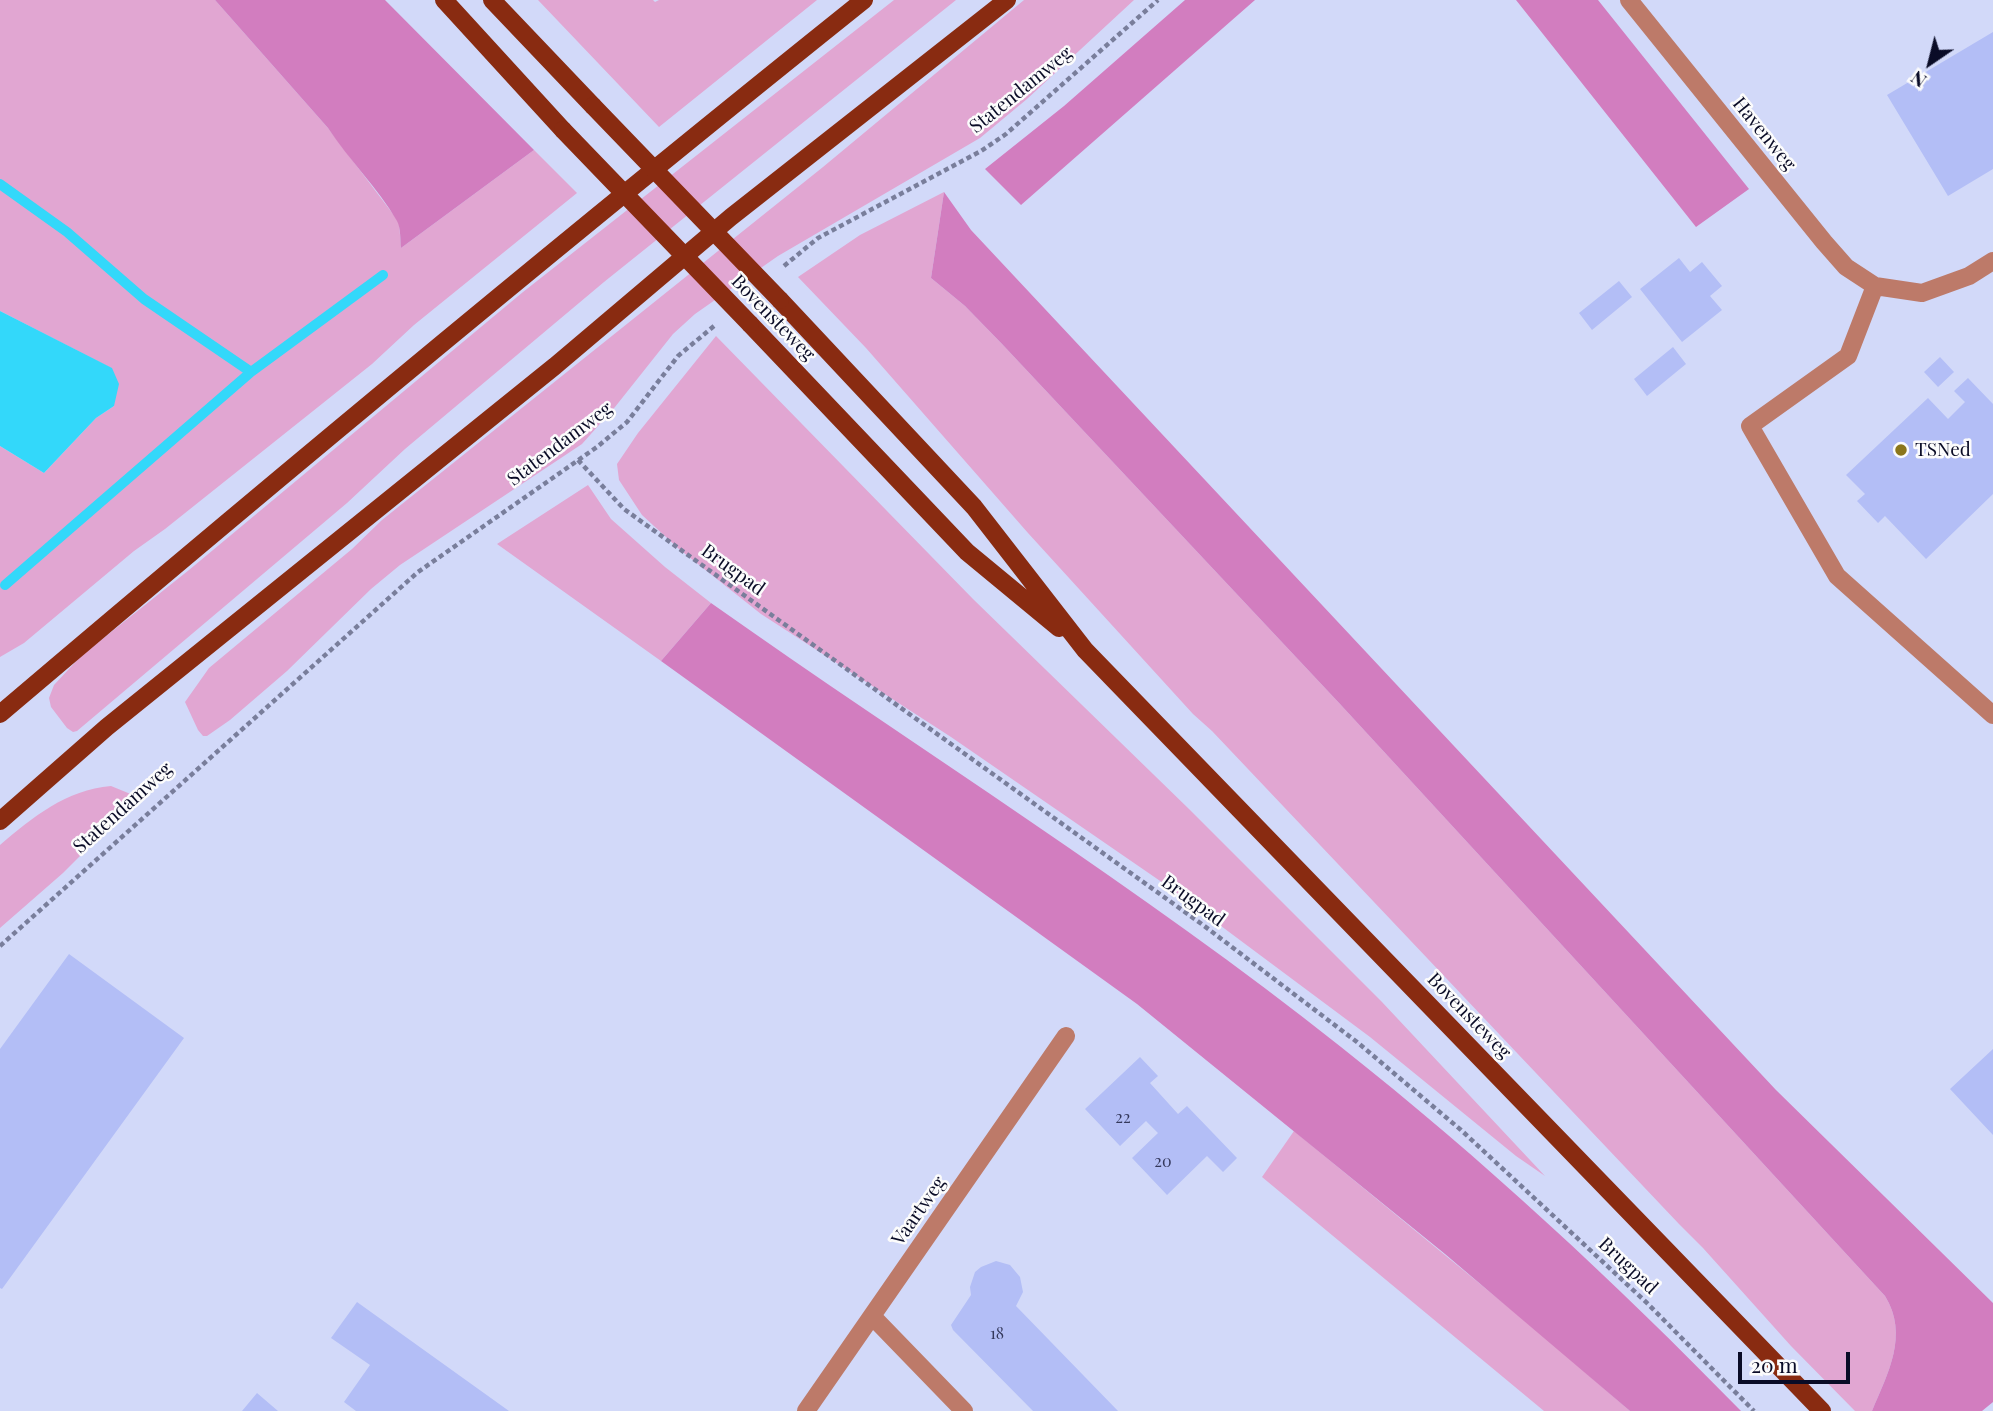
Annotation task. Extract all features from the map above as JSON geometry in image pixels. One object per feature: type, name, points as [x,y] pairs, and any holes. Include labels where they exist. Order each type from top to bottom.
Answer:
[{"type":"main road","name":"Bovensteweg","points":[[444,0],[563,130],[967,552],[1086,650]]},
{"type":"main road","name":"Bovensteweg","points":[[492,0],[974,507],[1086,650],[1822,1411]]},
{"type":"main road","points":[[0,714],[267,487],[864,0]]},
{"type":"main road","points":[[0,821],[107,727],[555,366],[732,217],[1007,0]]},
{"type":"street","name":"Havenweg","points":[[1629,0],[1846,267],[1875,286],[1922,292],[1969,276],[1993,261]]},
{"type":"street","points":[[1875,286],[1848,356],[1750,426],[1837,576],[1993,715]]},
{"type":"street","name":"Vaartweg","points":[[806,1411],[1066,1036]]},
{"type":"street","points":[[872,1316],[964,1411]]},
{"type":"path","name":"Statendamweg","points":[[778,272],[818,238],[1006,134],[1158,0]]},
{"type":"path","name":"Statendamweg","points":[[0,946],[418,572],[578,460],[627,422],[678,356],[718,322]]},
{"type":"path","name":"Brugpad","points":[[578,460],[624,509],[1203,925],[1357,1042],[1461,1130],[1598,1256],[1754,1411]]},
{"type":"shaded area","points":[[0,0],[215,0],[328,128],[399,222],[401,248],[534,150],[577,193],[414,325],[372,364],[134,551],[24,643],[0,657],[0,446],[44,473],[96,418],[114,406],[111,368],[0,311]]},
{"type":"shaded area","points":[[215,0],[385,0],[534,150],[401,248],[398,224],[381,197],[328,128]]},
{"type":"shaded area","points":[[538,0],[655,2],[817,0],[659,127]]},
{"type":"shaded area","points":[[894,0],[956,0],[604,282],[77,731],[73,732],[67,728],[51,707],[49,698],[54,685],[81,656],[189,570],[523,292]]},
{"type":"shaded area","points":[[1024,0],[1134,0],[1027,99],[980,138],[778,256],[695,314],[673,334],[582,444],[400,565],[371,589],[287,671],[230,720],[203,736],[185,702],[209,668],[352,549],[382,520],[823,167]]},
{"type":"shaded area","points":[[1185,0],[1255,0],[1021,205],[985,169],[1064,106]]},
{"type":"shaded area","points":[[1516,0],[1598,0],[1749,189],[1696,227]]},
{"type":"shaded area","points":[[944,192],[931,278],[965,306],[1002,344],[1340,704],[1885,1296],[1892,1311],[1896,1340],[1894,1354],[1872,1411],[1855,1411],[1791,1346],[1703,1248],[1193,714],[1028,533],[866,348],[798,277],[860,235]]},
{"type":"shaded area","points":[[944,192],[971,230],[1776,1090],[1993,1303],[1993,1402],[1982,1411],[1872,1411],[1894,1354],[1896,1340],[1892,1311],[1885,1296],[1340,704],[1002,344],[965,306],[931,278]]},
{"type":"shaded area","points":[[716,336],[973,599],[1382,1002],[1545,1176],[1516,1156],[1370,1037],[1166,885],[951,737],[761,614],[679,549],[642,515],[619,480],[617,464],[638,433]]},
{"type":"shaded area","points":[[588,485],[611,519],[711,603],[661,661],[497,544]]},
{"type":"shaded area","points":[[711,603],[1108,875],[1265,988],[1341,1047],[1497,1177],[1645,1315],[1741,1411],[1630,1411],[1445,1254],[1137,1004],[661,661]]},
{"type":"shaded area","points":[[111,786],[133,795],[136,799],[63,873],[0,928],[0,845],[51,806],[79,793]]},
{"type":"shaded area","points":[[1294,1131],[1541,1334],[1630,1411],[1544,1411],[1262,1177]]},
{"type":"water","points":[[0,311],[112,368],[119,384],[114,406],[96,418],[44,473],[0,446]]},
{"type":"building","points":[[1993,32],[1993,169],[1948,196],[1887,95]]},
{"type":"building","points":[[1679,258],[1690,272],[1702,262],[1722,286],[1710,296],[1722,310],[1682,342],[1640,289]]},
{"type":"building","points":[[1619,281],[1632,297],[1592,330],[1579,313]]},
{"type":"building","points":[[1673,347],[1686,364],[1647,396],[1634,379]]},
{"type":"building","points":[[1940,357],[1954,372],[1938,387],[1924,372]]},
{"type":"building","points":[[1968,378],[1993,404],[1993,494],[1926,559],[1885,516],[1878,523],[1857,501],[1865,494],[1846,475],[1928,398],[1948,419],[1965,402],[1954,391]]},
{"type":"building","points":[[69,954],[184,1038],[2,1289],[0,1049]]},
{"type":"building","points":[[1993,1049],[1993,1135],[1950,1089]]},
{"type":"building","points":[[1140,1057],[1158,1076],[1150,1083],[1178,1114],[1187,1106],[1237,1158],[1223,1172],[1207,1156],[1167,1195],[1132,1158],[1158,1133],[1146,1121],[1120,1146],[1085,1109]]},
{"type":"building","points":[[996,1261],[1010,1265],[1020,1277],[1023,1292],[1016,1306],[1118,1411],[1033,1411],[953,1330],[951,1325],[971,1295],[970,1287],[975,1272]]},
{"type":"building","points":[[357,1302],[509,1411],[356,1411],[344,1402],[370,1365],[331,1338]]},
{"type":"building","points":[[257,1393],[278,1411],[242,1411]]},
{"type":"waterway","points":[[0,184],[67,232],[144,299],[251,372]]},
{"type":"waterway","points":[[5,585],[251,372],[383,275]]},
{"type":"place","name":"TSNed","points":[[1901,450]]}]
